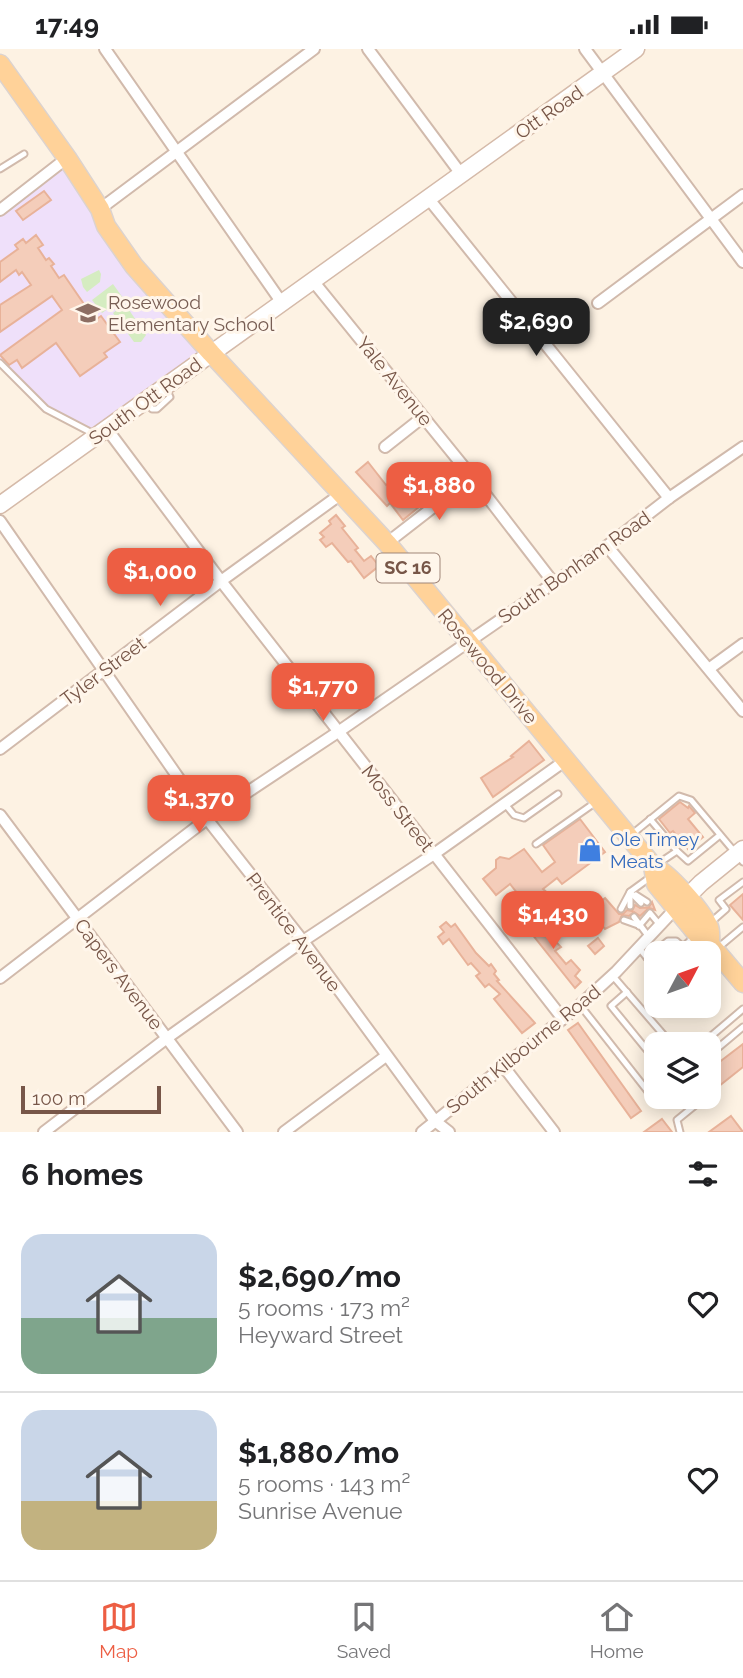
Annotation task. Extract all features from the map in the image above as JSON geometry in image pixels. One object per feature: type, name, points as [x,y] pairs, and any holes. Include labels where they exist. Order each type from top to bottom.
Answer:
[{"type":"main road","name":"Rosewood Drive","points":[[0,64],[100,209],[109,212],[138,251],[149,283],[387,543],[654,870],[665,872],[681,903],[710,941]]},
{"type":"main road","name":"Rosewood Drive","points":[[721,956],[743,983]]},
{"type":"street","points":[[105,49],[282,303]]},
{"type":"street","points":[[100,209],[314,49]]},
{"type":"street","points":[[368,49],[461,174]]},
{"type":"street","points":[[585,49],[743,262]]},
{"type":"street","name":"Ott Road","points":[[461,174],[636,49]]},
{"type":"street","points":[[0,210],[67,158]]},
{"type":"street","name":"South Ott Road","points":[[0,505],[461,174]]},
{"type":"street","points":[[598,303],[743,195]]},
{"type":"street","points":[[428,198],[669,498]]},
{"type":"street","name":"Yale Avenue","points":[[313,281],[472,477],[553,582]]},
{"type":"street","points":[[385,447],[423,417]]},
{"type":"street","name":"Moss Street","points":[[102,432],[563,1019]]},
{"type":"street","name":"South Bonham Road","points":[[0,978],[207,819],[607,546],[669,498],[743,447]]},
{"type":"street","points":[[387,543],[472,477]]},
{"type":"street","name":"Tyler Street","points":[[0,749],[221,581],[341,494]]},
{"type":"street","name":"Prentice Avenue","points":[[0,521],[207,819],[303,941],[435,1121],[449,1132]]},
{"type":"street","points":[[607,546],[743,711]]},
{"type":"street","points":[[710,668],[743,643]]},
{"type":"street","points":[[44,1132],[167,1038],[303,941],[434,854],[566,760]]},
{"type":"street","name":"Capers Avenue","points":[[0,815],[237,1132]]},
{"type":"street","name":"South Kilbourne Road","points":[[422,1132],[580,1005],[681,903],[741,855]]},
{"type":"street","points":[[284,1132],[386,1056]]},
{"type":"street","points":[[503,1067],[554,1132]]},
{"type":"lane","points":[[0,169],[24,154]]},
{"type":"lane","points":[[0,363],[46,409],[102,432]]},
{"type":"lane","points":[[505,804],[514,815],[524,818],[558,794]]},
{"type":"lane","points":[[628,837],[679,796],[691,800],[741,855]]},
{"type":"lane","points":[[536,844],[599,800]]},
{"type":"lane","points":[[650,819],[688,861],[720,835]]},
{"type":"lane","points":[[621,909],[630,892],[677,851]]},
{"type":"lane","points":[[712,941],[726,909],[719,900],[743,882]]},
{"type":"lane","points":[[630,892],[644,902]]},
{"type":"lane","points":[[630,892],[630,907]]},
{"type":"lane","points":[[639,926],[650,913],[660,925]]},
{"type":"lane","points":[[639,926],[644,914]]},
{"type":"lane","points":[[634,918],[649,937]]},
{"type":"lane","points":[[624,920],[639,926]]},
{"type":"lane","points":[[716,941],[742,931]]},
{"type":"lane","points":[[639,948],[644,954]]},
{"type":"lane","points":[[612,975],[657,1032]]},
{"type":"lane","points":[[627,992],[611,1006],[644,1046]]},
{"type":"lane","points":[[580,1005],[644,1087]]},
{"type":"lane","points":[[716,1032],[743,1009]]},
{"type":"lane","points":[[721,1045],[743,1027]]},
{"type":"lane","points":[[680,1132],[677,1120],[690,1109]]},
{"type":"shaded area","name":"Rosewood Elementary School","points":[[67,158],[100,209],[211,353],[97,436],[46,409],[0,363],[0,210]]},
{"type":"green space","points":[[99,270],[100,282],[87,292],[81,279]]},
{"type":"green space","points":[[113,284],[123,298],[102,313],[92,300]]},
{"type":"green space","points":[[125,304],[146,335],[141,342],[134,342],[113,313]]},
{"type":"building","points":[[44,191],[51,200],[23,220],[16,211]]},
{"type":"building","points":[[36,235],[43,245],[38,248],[46,260],[49,258],[54,264],[51,266],[59,278],[64,275],[95,320],[101,316],[120,342],[104,353],[107,357],[80,376],[56,343],[22,368],[17,360],[9,365],[0,355],[62,310],[52,296],[0,332],[0,305],[31,285],[22,272],[19,275],[16,270],[0,282],[0,262],[18,249],[15,245],[23,239],[26,243]]},
{"type":"building","points":[[368,462],[386,485],[389,483],[393,488],[391,491],[400,501],[405,497],[408,499],[421,489],[419,486],[425,482],[427,485],[433,479],[441,489],[403,520],[390,503],[387,506],[356,472]]},
{"type":"building","points":[[336,515],[364,561],[371,556],[379,566],[364,578],[332,543],[326,547],[320,540],[324,537],[320,533],[331,524],[329,521]]},
{"type":"building","points":[[529,741],[544,760],[493,797],[481,778],[513,757],[511,756]]},
{"type":"building","points":[[680,802],[695,813],[688,819],[703,837],[688,849],[659,819]]},
{"type":"building","points":[[580,819],[605,852],[562,884],[557,878],[543,889],[556,900],[559,909],[552,914],[536,894],[525,903],[510,884],[496,895],[483,879],[496,868],[496,860],[500,857],[509,859],[524,849],[542,872],[555,862],[543,845]]},
{"type":"building","points":[[743,894],[743,920],[730,905]]},
{"type":"building","points":[[605,898],[619,914],[632,911],[635,905],[640,908],[649,907],[652,902],[655,910],[649,908],[640,916],[634,912],[629,916],[622,915],[619,922],[605,929],[589,910]]},
{"type":"building","points":[[531,916],[561,947],[555,951],[566,964],[571,960],[580,970],[575,976],[581,982],[575,988],[524,924]]},
{"type":"building","points":[[446,922],[451,927],[455,924],[476,953],[489,966],[491,964],[496,971],[494,974],[499,980],[497,981],[535,1023],[522,1033],[494,999],[500,994],[489,984],[485,987],[476,976],[480,973],[471,963],[468,965],[449,939],[443,944],[438,937],[444,932],[440,927]]},
{"type":"building","points":[[598,938],[604,946],[595,954],[588,946]]},
{"type":"building","points":[[578,1023],[641,1111],[631,1118],[568,1030]]},
{"type":"building","points":[[743,1044],[743,1067],[721,1084],[721,1061]]},
{"type":"building","points":[[731,1116],[743,1132],[709,1132]]},
{"type":"building","points":[[662,1119],[672,1132],[644,1132]]},
{"type":"place","name":"Rosewood Elementary School","points":[[88,313]]},
{"type":"place","name":"Ole Timey Meats","points":[[590,850]]}]
